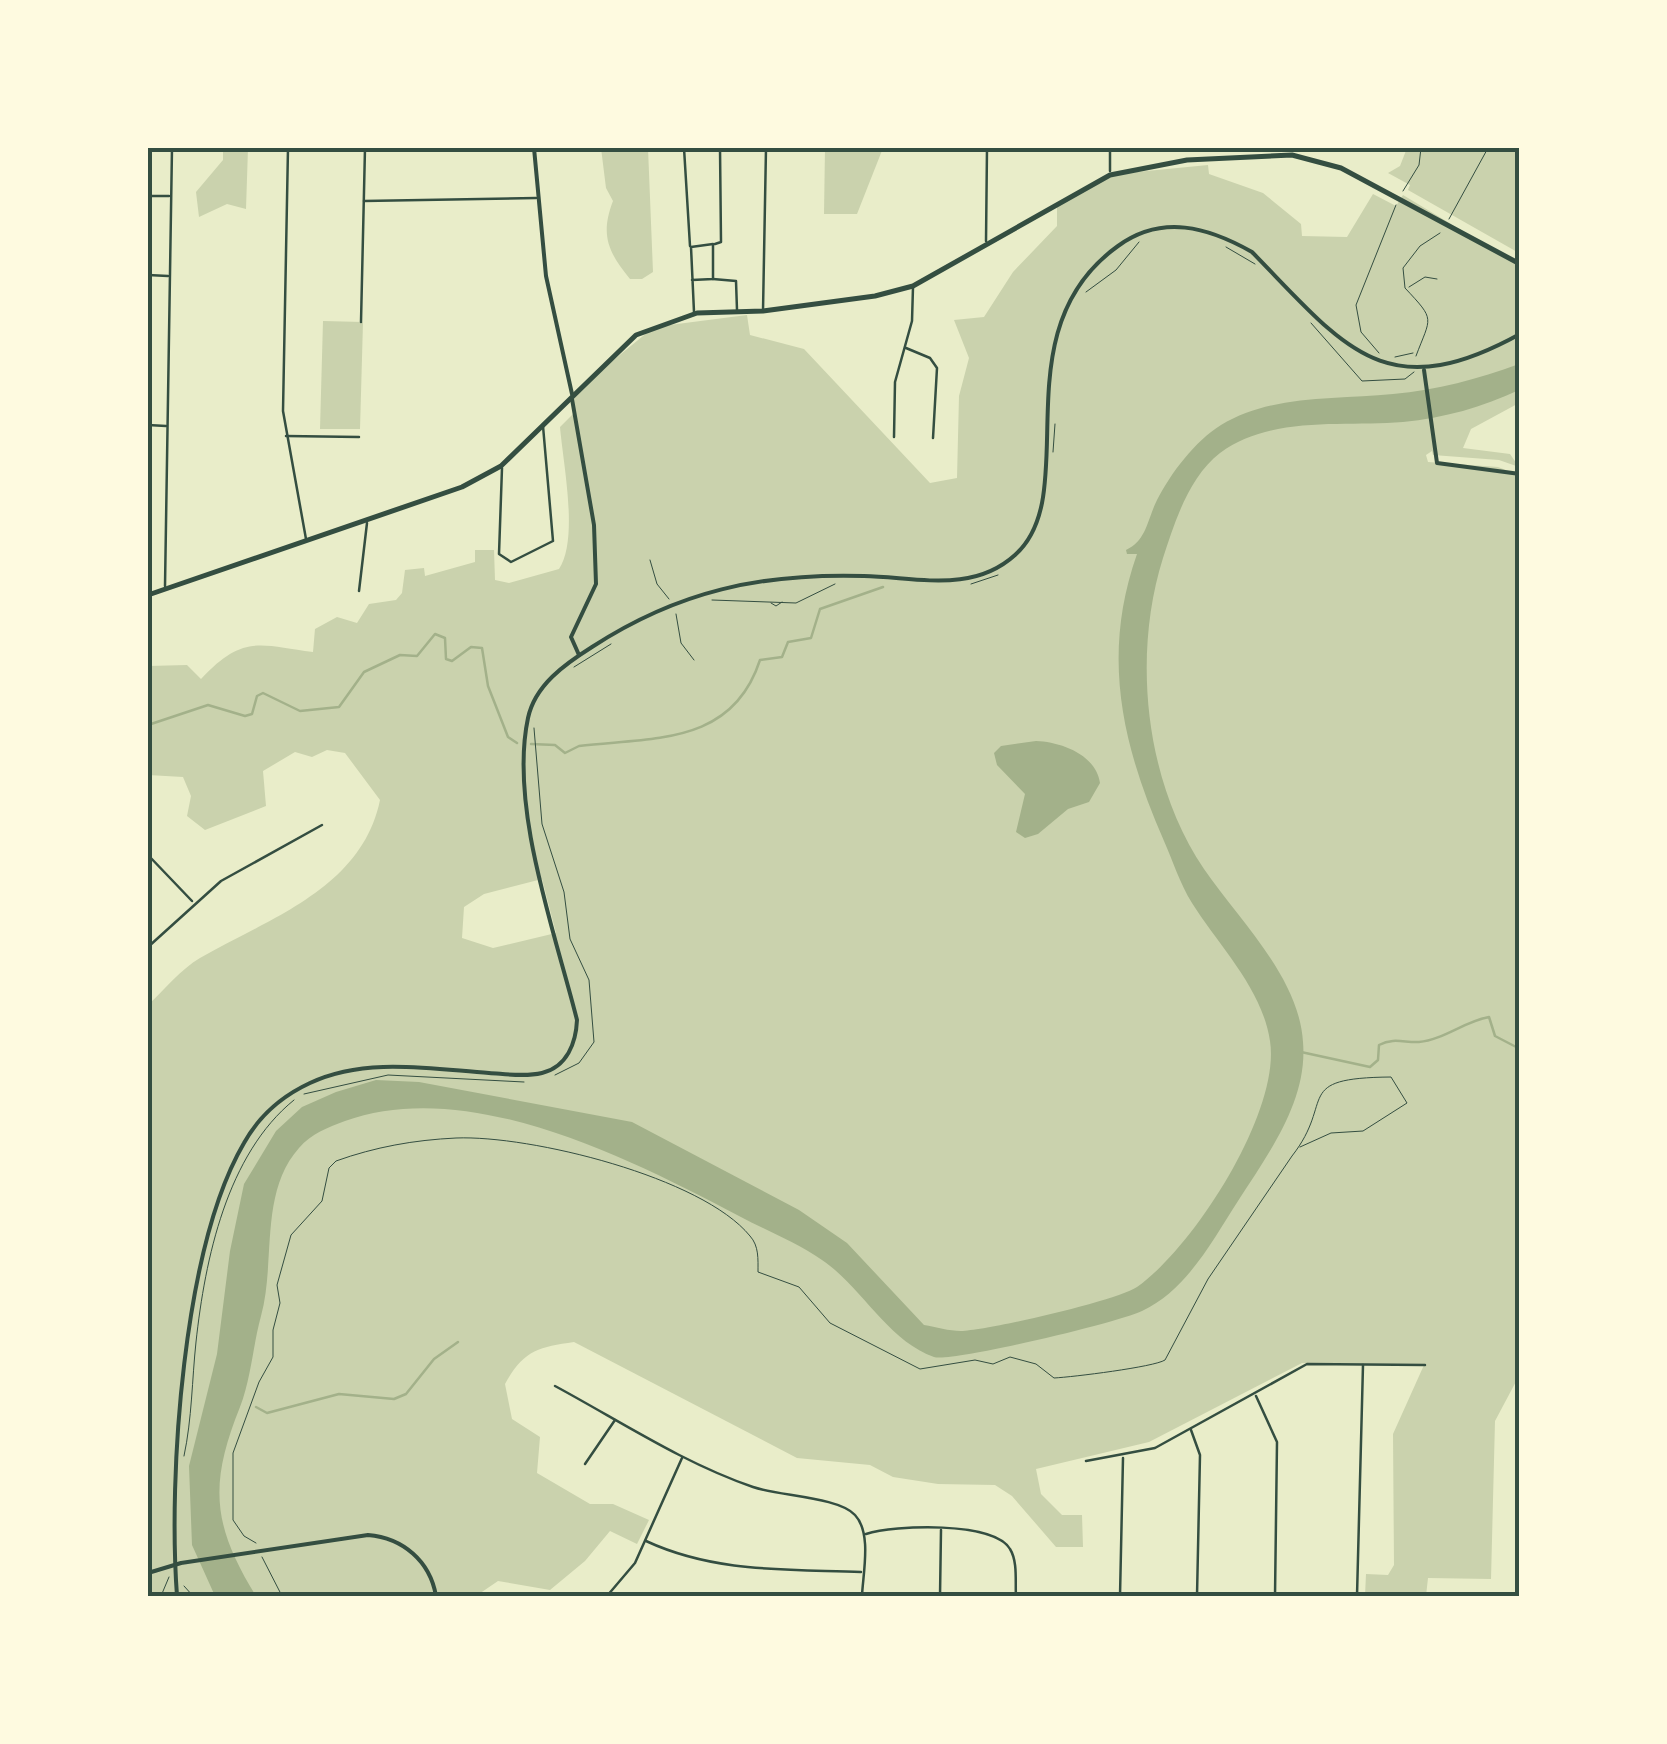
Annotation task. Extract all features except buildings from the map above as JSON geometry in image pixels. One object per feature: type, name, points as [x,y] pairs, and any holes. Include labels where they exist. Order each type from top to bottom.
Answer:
[{"type":"main road","points":[[148,595],[462,487],[501,466],[636,335],[694,314],[763,311],[874,296],[912,286],[1110,175],[1147,164],[1292,151],[1378,185],[1520,264]]},
{"type":"street","points":[[165,589],[172,148]]},
{"type":"street","points":[[288,148],[285,436],[306,542]]},
{"type":"street","points":[[361,322],[364,148]]},
{"type":"street","points":[[534,148],[546,276],[572,394],[594,525],[596,584],[571,637],[579,655]]},
{"type":"street","points":[[684,148],[694,314]]},
{"type":"street","points":[[690,246],[720,242],[720,148]]},
{"type":"street","points":[[763,311],[766,148]]},
{"type":"street","points":[[986,244],[988,148]]},
{"type":"street","points":[[1110,148],[1110,175]]},
{"type":"street","points":[[148,196],[170,196]]},
{"type":"street","points":[[364,200],[538,198]]},
{"type":"street","points":[[177,1596],[179,1443],[199,1284],[227,1177],[250,1132],[284,1098],[340,1073],[396,1067],[526,1075],[553,1068],[571,1050],[577,1020],[523,791],[524,752],[534,700],[548,680],[639,617],[717,589],[821,577],[973,579],[1006,563],[1019,552],[1039,519],[1044,492],[1046,391],[1065,313],[1098,262],[1146,231],[1196,227],[1233,241],[1252,252],[1353,350],[1383,363],[1424,370],[1472,358],[1520,334]]},
{"type":"street","points":[[713,244],[713,279]]},
{"type":"street","points":[[148,275],[170,276]]},
{"type":"street","points":[[692,280],[736,281],[737,312]]},
{"type":"street","points":[[894,437],[895,382],[912,322],[912,286]]},
{"type":"street","points":[[905,347],[930,358],[937,368],[933,438]]},
{"type":"street","points":[[1424,370],[1437,463],[1520,474]]},
{"type":"street","points":[[501,466],[498,554],[511,562],[553,541],[542,424]]},
{"type":"street","points":[[148,425],[167,426]]},
{"type":"street","points":[[285,436],[359,437]]},
{"type":"street","points":[[359,591],[367,521]]},
{"type":"street","points":[[148,947],[193,902],[221,881],[322,826]]},
{"type":"street","points":[[148,856],[193,902]]},
{"type":"street","points":[[1357,1596],[1364,1363]]},
{"type":"street","points":[[1086,1461],[1123,1457],[1191,1429],[1307,1364],[1426,1365]]},
{"type":"street","points":[[555,1386],[682,1456],[752,1487],[845,1506],[858,1516],[864,1534],[862,1596]]},
{"type":"street","points":[[1255,1394],[1277,1442],[1274,1596]]},
{"type":"street","points":[[585,1464],[616,1419]]},
{"type":"street","points":[[1191,1429],[1200,1456],[1197,1596]]},
{"type":"street","points":[[608,1596],[627,1575],[646,1541],[682,1456]]},
{"type":"street","points":[[1120,1596],[1123,1457]]},
{"type":"street","points":[[864,1534],[882,1529],[981,1530],[999,1538],[1010,1549],[1016,1596]]},
{"type":"street","points":[[940,1596],[941,1529]]},
{"type":"street","points":[[148,1573],[192,1561],[376,1536],[397,1542],[419,1559],[436,1596]]},
{"type":"street","points":[[646,1541],[681,1557],[719,1566],[863,1572]]},
{"type":"path","points":[[1310,150],[1348,148]]},
{"type":"path","points":[[1383,355],[1361,332],[1356,305],[1397,202],[1419,165],[1421,148]]},
{"type":"path","points":[[1416,365],[1416,352],[1429,329],[1428,315],[1406,288],[1403,268],[1420,246],[1441,232],[1488,148]]},
{"type":"path","points":[[1078,297],[1116,270],[1145,238]]},
{"type":"path","points":[[1224,246],[1258,267]]},
{"type":"path","points":[[1406,288],[1426,277],[1437,279]]},
{"type":"path","points":[[1309,320],[1362,381],[1377,383],[1413,374]]},
{"type":"path","points":[[1389,357],[1416,352]]},
{"type":"path","points":[[1052,414],[1057,433],[1053,453]]},
{"type":"path","points":[[650,560],[656,584],[670,600]]},
{"type":"path","points":[[971,584],[1002,572]]},
{"type":"path","points":[[709,600],[796,603],[842,582]]},
{"type":"path","points":[[672,606],[681,643],[694,660]]},
{"type":"path","points":[[666,616],[675,612]]},
{"type":"path","points":[[565,673],[614,642]]},
{"type":"path","points":[[534,720],[542,824],[552,846]]},
{"type":"path","points":[[260,1548],[244,1536],[233,1520],[233,1453],[259,1382],[274,1357],[272,1330],[280,1303],[277,1285],[291,1236],[322,1201],[329,1168],[336,1161],[398,1142],[458,1138],[593,1155],[722,1213],[750,1236],[758,1249],[758,1272],[763,1278],[800,1287],[830,1323],[920,1368],[974,1360],[992,1364],[1010,1357],[1036,1364],[1054,1378],[1086,1376],[1137,1364],[1155,1366],[1165,1360],[1208,1279],[1300,1147],[1307,1137],[1315,1100],[1338,1079],[1391,1077],[1407,1102],[1364,1130],[1330,1133],[1300,1147]]},
{"type":"path","points":[[182,1462],[206,1281]]},
{"type":"path","points":[[275,1553],[261,1555],[282,1596]]},
{"type":"path","points":[[161,1596],[171,1577]]},
{"type":"path","points":[[182,1584],[193,1596]]},
{"type":"shaded area","points":[[223,148],[248,148],[246,209],[227,204],[199,217],[196,192],[223,160]]},
{"type":"shaded area","points":[[601,148],[648,148],[653,272],[642,279],[630,279],[608,243],[607,224],[613,201],[606,188]]},
{"type":"shaded area","points":[[825,148],[883,148],[857,214],[824,214]]},
{"type":"shaded area","points":[[1407,148],[1519,148],[1519,253],[1408,190],[1410,185],[1388,173],[1400,166]]},
{"type":"shaded area","points":[[1208,165],[1209,174],[1263,193],[1301,224],[1302,236],[1347,237],[1373,194],[1396,206],[1403,195],[1519,265],[1519,403],[1471,429],[1463,448],[1510,454],[1519,467],[1499,460],[1433,455],[1432,451],[1426,455],[1428,462],[1498,467],[1519,475],[1520,1374],[1495,1421],[1491,1579],[1428,1578],[1426,1596],[1365,1596],[1366,1574],[1388,1575],[1394,1565],[1393,1434],[1424,1365],[1302,1363],[1149,1442],[1036,1469],[1041,1494],[1062,1515],[1082,1515],[1083,1547],[1056,1547],[1012,1496],[995,1485],[938,1484],[893,1477],[870,1465],[797,1458],[574,1342],[533,1352],[518,1364],[505,1384],[512,1419],[540,1437],[537,1473],[590,1504],[613,1504],[649,1520],[637,1544],[610,1531],[585,1561],[550,1590],[498,1581],[476,1596],[148,1596],[148,1005],[193,963],[283,914],[334,878],[370,830],[380,800],[345,753],[327,750],[312,757],[295,752],[263,771],[266,806],[205,830],[187,816],[191,796],[183,777],[148,775],[148,666],[187,665],[201,679],[229,655],[252,646],[313,652],[315,629],[337,617],[357,623],[369,604],[396,600],[402,593],[405,570],[424,568],[425,576],[475,562],[475,550],[494,550],[495,580],[509,583],[559,569],[565,556],[569,520],[560,427],[575,412],[572,394],[654,327],[747,315],[750,335],[804,349],[930,483],[957,478],[959,396],[969,358],[954,320],[984,317],[1013,272],[1057,226],[1057,206],[1116,174]],"holes":[[[542,879],[556,933],[493,948],[462,938],[464,907],[484,894]]]},
{"type":"shaded area","points":[[323,321],[363,322],[360,429],[320,429]]},
{"type":"shaded area","points":[[1519,364],[1519,390],[1463,411],[1403,422],[1285,428],[1240,441],[1220,453],[1200,474],[1173,529],[1153,596],[1148,636],[1150,718],[1157,758],[1184,835],[1204,869],[1265,950],[1291,995],[1299,1018],[1303,1064],[1293,1106],[1262,1165],[1208,1248],[1172,1291],[1142,1311],[1102,1324],[1001,1348],[934,1357],[903,1339],[836,1271],[812,1254],[599,1149],[495,1116],[444,1109],[393,1110],[345,1121],[304,1143],[286,1166],[278,1186],[265,1295],[247,1385],[223,1459],[220,1482],[223,1525],[241,1571],[256,1596],[215,1596],[192,1545],[189,1466],[217,1354],[230,1251],[244,1184],[276,1131],[302,1107],[336,1092],[376,1080],[419,1082],[632,1122],[799,1210],[847,1243],[924,1325],[947,1330],[997,1326],[1105,1300],[1137,1287],[1160,1268],[1207,1210],[1248,1139],[1270,1070],[1270,1041],[1249,985],[1184,888],[1137,770],[1121,700],[1119,664],[1120,628],[1137,554],[1127,554],[1126,550],[1142,535],[1157,500],[1184,458],[1211,432],[1240,415],[1304,400],[1425,390]]},
{"type":"shaded area","points":[[1036,741],[1076,752],[1092,765],[1100,783],[1089,802],[1068,809],[1038,834],[1025,838],[1016,832],[1025,794],[997,765],[994,753],[1001,746]]},
{"type":"waterway","points":[[531,744],[555,745],[565,753],[579,746],[661,738],[710,723],[747,688],[760,660],[782,657],[788,642],[811,638],[820,609],[883,587]]},
{"type":"waterway","points":[[148,725],[208,705],[245,716],[252,714],[257,696],[263,693],[300,711],[339,707],[364,672],[400,655],[417,656],[435,634],[445,638],[446,659],[452,661],[471,647],[482,648],[488,686],[508,737],[517,743]]},
{"type":"waterway","points":[[1301,1052],[1370,1067],[1378,1060],[1379,1045],[1428,1041],[1489,1017],[1495,1036],[1520,1049]]},
{"type":"waterway","points":[[256,1407],[267,1413],[339,1394],[394,1399],[406,1394],[434,1359],[458,1342]]}]
